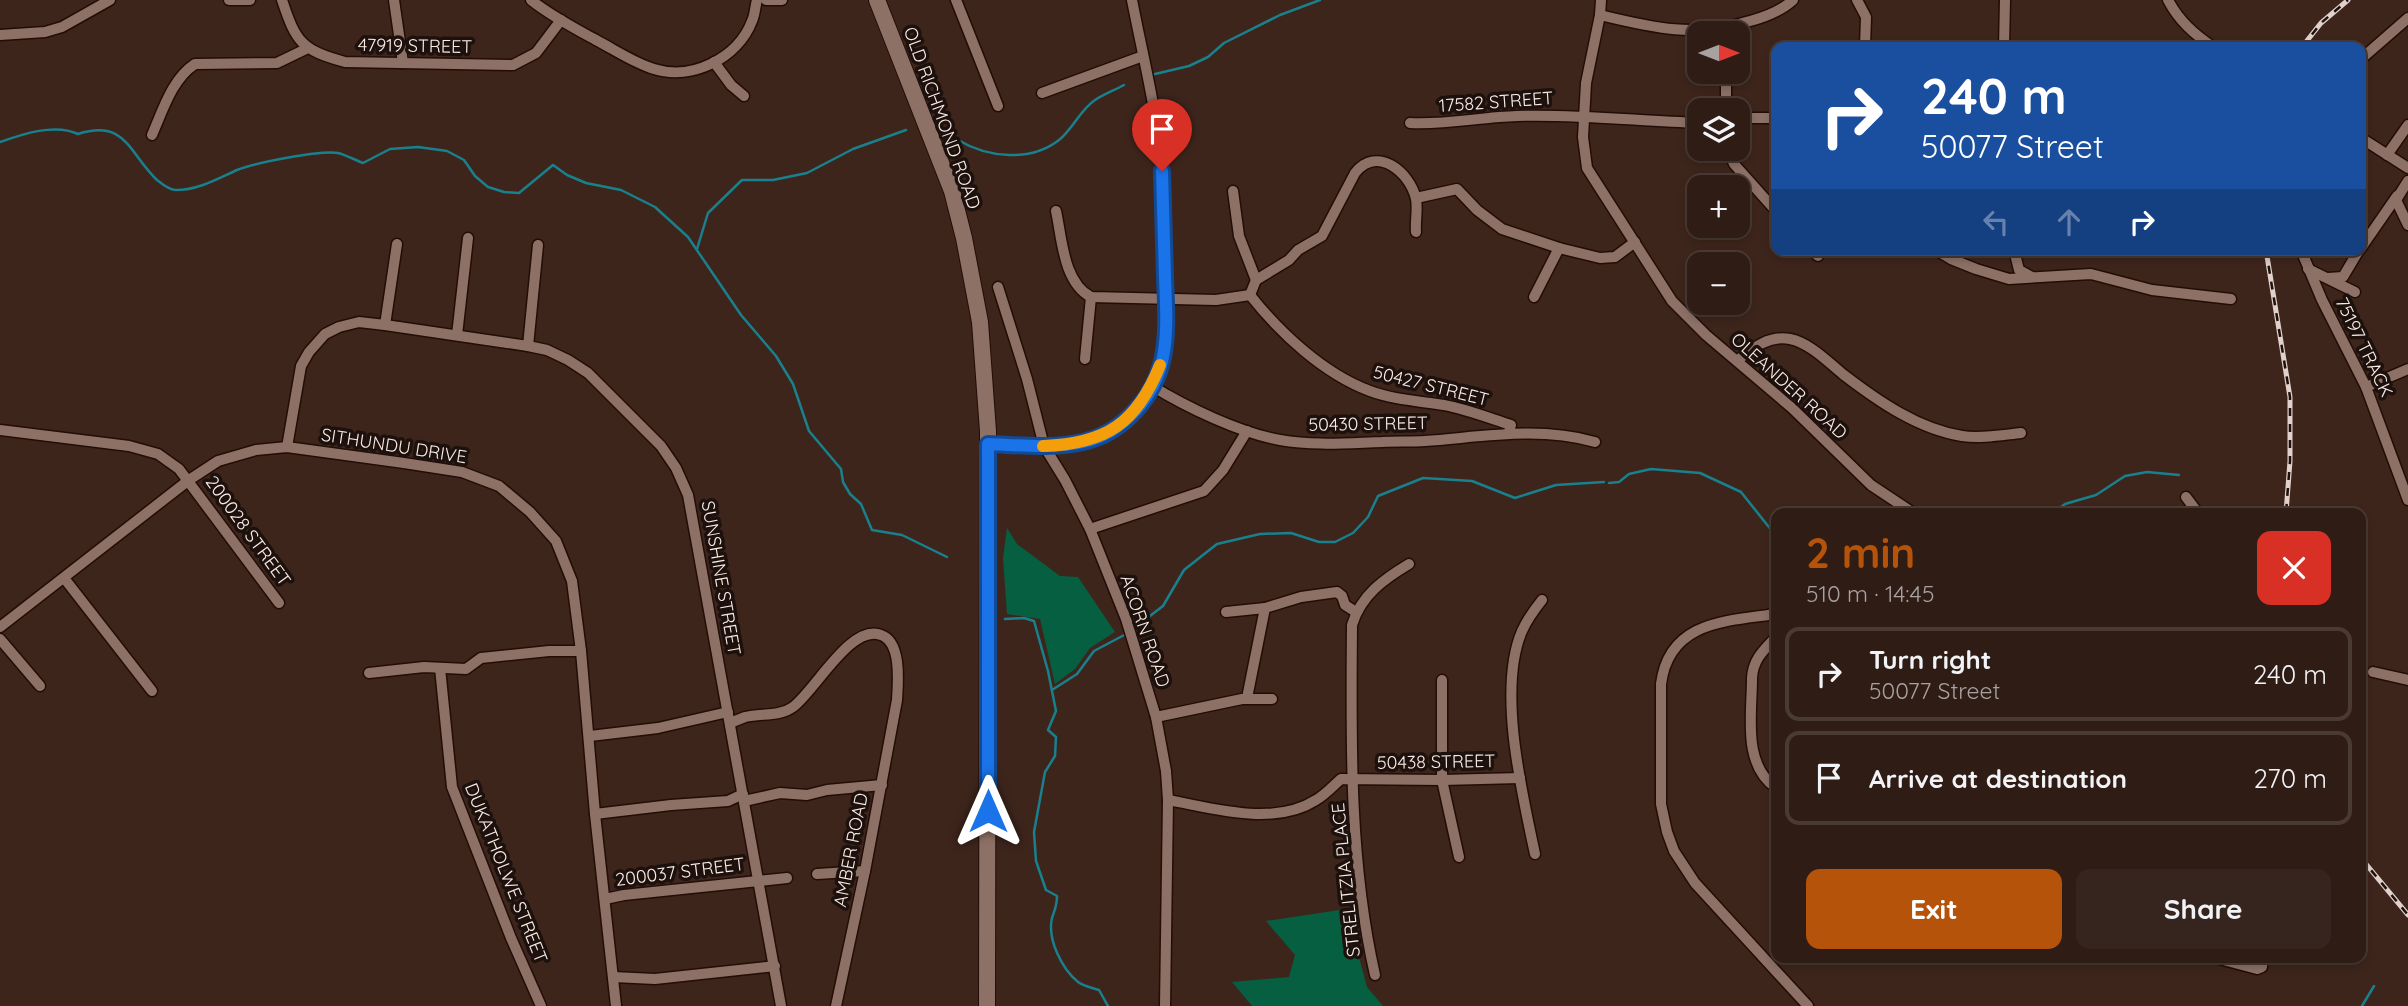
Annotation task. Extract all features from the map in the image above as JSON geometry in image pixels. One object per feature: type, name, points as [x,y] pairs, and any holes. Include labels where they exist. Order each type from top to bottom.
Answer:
[{"type":"street","points":[[0,35],[37,33],[62,27],[110,0]]},
{"type":"street","points":[[229,0],[250,0]]},
{"type":"street","points":[[152,135],[177,83],[195,64],[277,63],[308,48],[292,29],[282,0]]},
{"type":"street","points":[[394,0],[403,63]]},
{"type":"street","points":[[531,0],[561,20],[655,69],[690,71],[714,62],[732,51],[752,21],[757,0]]},
{"type":"street","points":[[766,0],[782,0]]},
{"type":"street","name":"OLD RICHMOND ROAD","points":[[877,0],[952,191],[980,322],[988,444],[987,1006]]},
{"type":"street","points":[[956,0],[998,106]]},
{"type":"street","points":[[988,444],[1044,446],[1086,442],[1120,425],[1140,407],[1163,359],[1166,299],[1162,171],[1132,0]]},
{"type":"street","name":"OLEANDER ROAD","points":[[1601,0],[1588,69],[1584,116],[1583,137],[1587,168],[1672,301],[1706,335],[1792,408],[1871,485],[1906,508]]},
{"type":"street","points":[[1750,22],[1767,16],[1793,0]]},
{"type":"street","points":[[1857,0],[1866,17],[1865,42]]},
{"type":"street","points":[[2004,42],[2005,0]]},
{"type":"street","points":[[2168,0],[2178,17],[2206,42]]},
{"type":"street","points":[[1600,15],[1674,31],[1687,31]]},
{"type":"street","points":[[2366,55],[2408,18]]},
{"type":"street","name":"47919 STREET","points":[[308,48],[345,62],[513,65],[536,53],[561,20]]},
{"type":"street","points":[[1042,93],[1143,56]]},
{"type":"street","points":[[714,62],[731,85],[744,96]]},
{"type":"street","name":"17582 STREET","points":[[1410,123],[1436,124],[1505,116],[1584,116],[1687,122]]},
{"type":"street","points":[[1750,118],[1771,118]]},
{"type":"street","points":[[2387,155],[2408,125]]},
{"type":"street","points":[[2366,141],[2408,168]]},
{"type":"street","points":[[1733,161],[1771,205]]},
{"type":"street","points":[[1056,211],[1073,280],[1080,291],[1091,296],[1216,300],[1250,295],[1256,280],[1322,236],[1360,167],[1377,162],[1393,164],[1399,169],[1416,198],[1416,232]]},
{"type":"street","points":[[2366,240],[2408,181]]},
{"type":"street","points":[[1416,198],[1457,189],[1477,210],[1502,229],[1600,258],[1615,257],[1635,242]]},
{"type":"street","points":[[1233,191],[1240,236],[1256,280]]},
{"type":"street","points":[[2397,196],[2396,203],[2408,225]]},
{"type":"street","points":[[457,335],[468,238]]},
{"type":"street","points":[[385,325],[397,244]]},
{"type":"street","points":[[528,346],[538,245]]},
{"type":"street","points":[[1534,297],[1559,248]]},
{"type":"street","points":[[1946,256],[2009,279],[2096,275],[2152,290],[2231,299]]},
{"type":"street","points":[[2016,256],[2019,270],[2035,278]]},
{"type":"street","name":"75197 TRACK","points":[[2303,256],[2366,387],[2408,500]]},
{"type":"street","points":[[2325,278],[2343,277],[2356,256]]},
{"type":"street","points":[[2308,270],[2355,292]]},
{"type":"street","name":"ACORN ROAD","points":[[998,287],[1030,390],[1044,446],[1090,529],[1126,618],[1156,717],[1166,771],[1168,800],[1165,1006]]},
{"type":"street","name":"50427 STREET","points":[[1250,295],[1269,319],[1311,358],[1355,385],[1394,399],[1445,405],[1510,429]]},
{"type":"street","points":[[1085,359],[1091,296]]},
{"type":"street","name":"SUNSHINE STREET","points":[[287,447],[301,366],[309,352],[325,334],[359,322],[528,346],[557,355],[588,373],[661,446],[676,468],[688,495],[781,1006]]},
{"type":"street","points":[[1738,360],[1760,343],[1789,339],[1806,345],[1875,399],[1933,427],[1962,436],[2021,433]]},
{"type":"street","points":[[2366,387],[2408,369]]},
{"type":"street","name":"50430 STREET","points":[[1152,386],[1167,396],[1247,432],[1279,440],[1334,443],[1424,442],[1510,429],[1595,442]]},
{"type":"street","name":"200028 STREET","points":[[0,430],[87,440],[149,451],[169,460],[188,480],[279,603]]},
{"type":"street","points":[[1090,529],[1204,491],[1223,470],[1247,432]]},
{"type":"street","name":"SITHUNDU DRIVE","points":[[0,627],[188,480],[218,461],[256,450],[287,447],[462,472],[499,486],[530,512],[556,541],[572,581],[616,1006]]},
{"type":"street","points":[[2186,497],[2195,508]]},
{"type":"street","points":[[1226,612],[1265,608],[1301,597],[1337,592],[1342,596],[1345,605],[1356,612],[1381,581],[1409,565]]},
{"type":"street","points":[[64,578],[152,691]]},
{"type":"street","points":[[1535,854],[1520,778],[1513,712],[1513,662],[1521,632],[1542,600]]},
{"type":"street","points":[[1247,698],[1265,608]]},
{"type":"street","name":"STRELITZIA PLACE","points":[[1356,612],[1352,625],[1352,780],[1364,920],[1375,975]]},
{"type":"street","points":[[1771,615],[1714,622],[1698,628],[1677,645],[1664,665],[1661,684],[1661,804],[1674,851],[1691,876],[1808,1006]]},
{"type":"street","name":"AMBER ROAD","points":[[729,718],[784,713],[862,635],[870,632],[886,637],[893,647],[898,673],[897,700],[836,1006]]},
{"type":"street","points":[[0,639],[40,686]]},
{"type":"street","points":[[1771,642],[1760,654],[1752,670],[1752,718],[1755,763],[1771,783]]},
{"type":"street","points":[[369,673],[411,668],[440,667],[449,670],[466,668],[481,658],[549,651],[581,651]]},
{"type":"street","name":"DUKATHOLWE STREET","points":[[440,667],[452,787],[541,1006]]},
{"type":"street","points":[[2373,672],[2408,680]]},
{"type":"street","points":[[1442,680],[1442,780],[1459,857]]},
{"type":"street","points":[[1156,717],[1247,698],[1272,699]]},
{"type":"street","points":[[590,736],[729,718]]},
{"type":"street","name":"50438 STREET","points":[[1352,780],[1520,778]]},
{"type":"street","name":"STRELITZIA PLACE","points":[[1168,800],[1257,814],[1277,813],[1316,801],[1341,779],[1352,780]]},
{"type":"street","points":[[595,814],[728,801],[779,793],[807,795],[827,789],[882,785]]},
{"type":"street","points":[[817,874],[865,871]]},
{"type":"street","name":"200037 STREET","points":[[605,899],[787,878]]},
{"type":"street","points":[[2234,963],[2257,969],[2261,963]]},
{"type":"street","points":[[613,977],[655,979],[775,966]]},
{"type":"green space","points":[[1007,528],[1017,544],[1060,576],[1078,577],[1115,632],[1090,648],[1075,669],[1055,684],[1040,619],[1007,614],[1003,558]]},
{"type":"green space","points":[[1346,909],[1367,987],[1383,1006],[1252,1006],[1232,982],[1289,977],[1295,955],[1266,921]]},
{"type":"waterway","points":[[1155,74],[1189,66],[1208,57],[1224,43],[1280,15],[1320,0]]},
{"type":"waterway","points":[[958,140],[996,154],[1036,152],[1059,140],[1095,100],[1124,85]]},
{"type":"waterway","points":[[0,142],[49,130],[59,129],[78,134],[107,131],[125,141],[157,180],[176,190],[200,186],[245,167],[287,158],[338,153],[363,163],[390,149],[418,147],[447,151],[464,160],[475,176],[488,187],[504,192],[519,193],[553,165],[586,183],[621,190],[655,207],[688,237],[741,315],[776,356],[793,384],[809,431],[841,469],[843,482],[850,494],[861,504],[872,530],[902,535],[947,557]]},
{"type":"waterway","points":[[697,249],[708,213],[742,180],[773,180],[807,173],[853,149],[906,130]]},
{"type":"waterway","points":[[1609,483],[1619,482],[1629,474],[1651,469],[1700,473],[1741,492],[1771,530]]},
{"type":"waterway","points":[[2060,508],[2096,495],[2125,476],[2147,472],[2179,475]]},
{"type":"waterway","points":[[1133,629],[1163,606],[1184,570],[1217,544],[1260,534],[1291,533],[1319,542],[1335,542],[1353,533],[1368,517],[1378,496],[1423,478],[1472,481],[1515,498],[1556,485],[1604,482]]},
{"type":"waterway","points":[[1005,619],[1024,618],[1034,621],[1056,711],[1048,730],[1056,737],[1055,756],[1045,772],[1034,832],[1036,861],[1046,890],[1057,896],[1051,926],[1054,944],[1061,962],[1072,976],[1083,985],[1099,990],[1108,1006]]},
{"type":"waterway","points":[[1052,690],[1077,674],[1094,651],[1128,633]]},
{"type":"waterway","points":[[2362,1006],[2374,986]]},
{"type":"railway","points":[[2306,42],[2321,23],[2348,0]]},
{"type":"railway","points":[[2267,256],[2290,397],[2286,508]]},
{"type":"railway","points":[[2366,864],[2408,915]]},
{"type":"slow traffic","points":[[1043,446],[1086,442],[1120,425],[1140,407],[1160,365]]},
{"type":"route","points":[[988,811],[988,444],[1044,446],[1086,442],[1120,425],[1140,407],[1163,359],[1165,339],[1162,171]]}]
